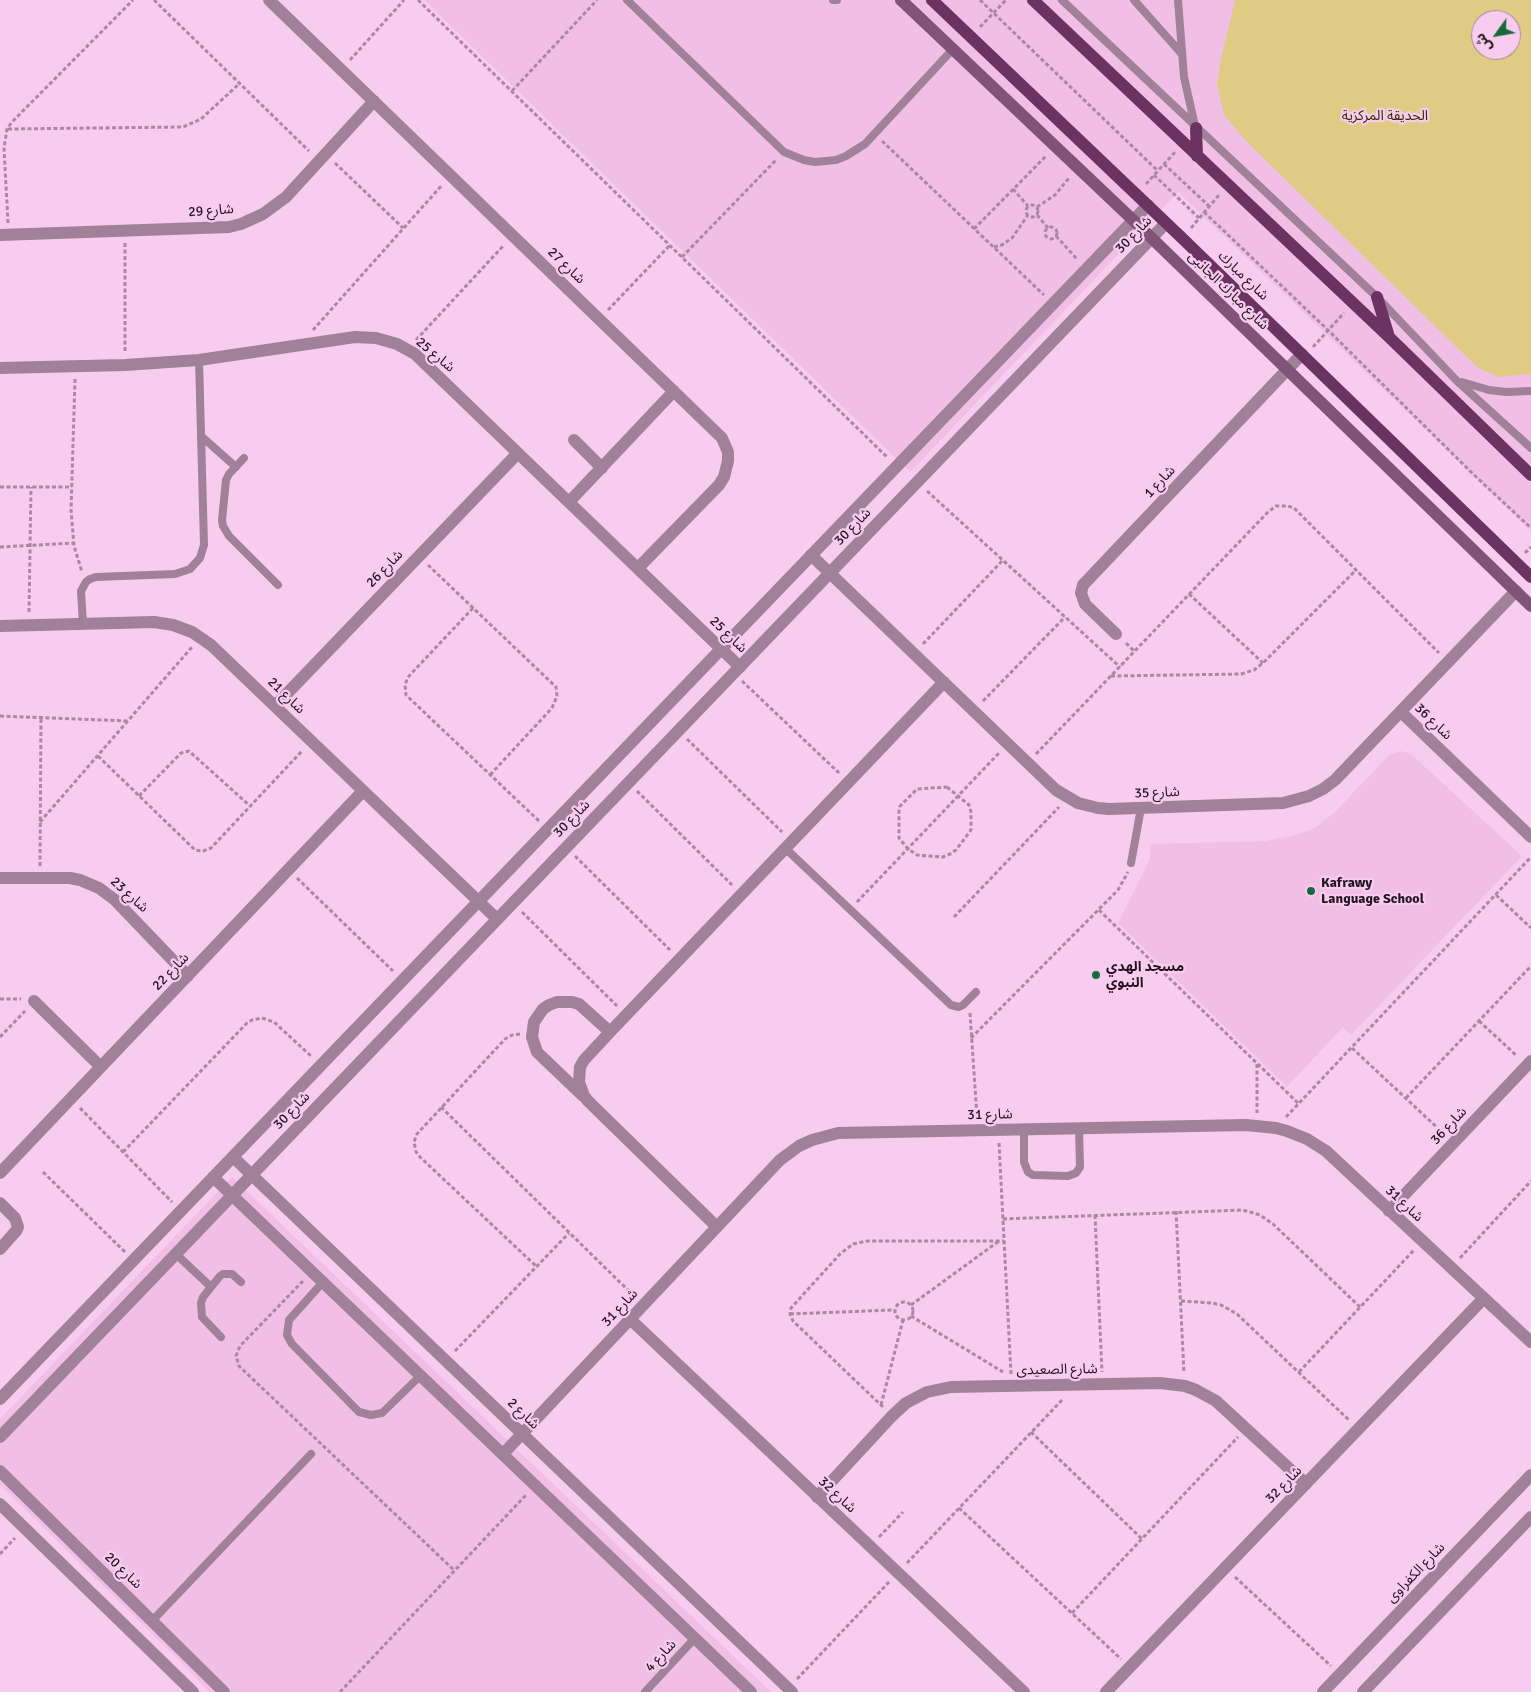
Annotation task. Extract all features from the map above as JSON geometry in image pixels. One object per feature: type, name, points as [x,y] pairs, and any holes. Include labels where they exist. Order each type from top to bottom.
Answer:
[{"type":"main road","name":"شارع مبارك الجانبى","points":[[901,0],[1152,238],[1531,606]]},
{"type":"main road","name":"شارع مبارك","points":[[932,0],[1148,204],[1531,577]]},
{"type":"main road","points":[[1033,0],[1227,186],[1389,337],[1531,475]]},
{"type":"main road","points":[[1196,128],[1196,156]]},
{"type":"main road","points":[[1377,297],[1389,337]]},
{"type":"street","name":"شارع 27","points":[[269,0],[722,438],[728,452],[727,469],[719,485],[638,568]]},
{"type":"street","name":"شارع 29","points":[[4,235],[229,227],[241,224],[275,206],[374,101]]},
{"type":"street","name":"شارع 30","points":[[0,1399],[1148,204]]},
{"type":"street","name":"شارع 30","points":[[0,1437],[1166,223]]},
{"type":"street","name":"شارع 25","points":[[0,368],[125,365],[199,360],[355,337],[387,341],[407,349],[415,354],[721,648],[737,670]]},
{"type":"street","name":"شارع 1","points":[[1116,634],[1082,599],[1083,585],[1287,369],[1303,355]]},
{"type":"street","points":[[569,502],[674,391]]},
{"type":"street","points":[[574,440],[602,468]]},
{"type":"street","name":"شارع 26","points":[[274,706],[518,453]]},
{"type":"street","name":"شارع 35","points":[[811,555],[1056,790],[1068,798],[1098,808],[1270,804],[1296,800],[1323,789],[1335,780],[1516,591]]},
{"type":"street","name":"شارع 21","points":[[0,626],[154,622],[173,624],[200,637],[498,919]]},
{"type":"street","points":[[588,1102],[579,1082],[580,1067],[584,1060],[944,682]]},
{"type":"street","name":"شارع 36","points":[[1401,712],[1531,837]]},
{"type":"street","name":"شارع 22","points":[[0,1173],[364,791]]},
{"type":"street","name":"شارع 23","points":[[0,878],[60,877],[80,880],[108,893],[188,976]]},
{"type":"street","points":[[34,1001],[101,1067]]},
{"type":"street","points":[[610,1032],[579,1004],[564,1001],[557,1002],[543,1009],[534,1022],[532,1037],[537,1052],[717,1227]]},
{"type":"street","name":"شارع 36","points":[[1389,1211],[1529,1063]]},
{"type":"street","name":"شارع 31","points":[[503,1454],[780,1160],[799,1146],[812,1140],[838,1133],[1257,1126],[1276,1128],[1298,1134],[1326,1151],[1531,1342]]},
{"type":"street","name":"شارع 2","points":[[233,1157],[790,1690]]},
{"type":"street","points":[[214,1178],[751,1692]]},
{"type":"street","points":[[0,1203],[15,1218],[18,1227],[0,1249]]},
{"type":"street","name":"شارع 32","points":[[1110,1691],[1483,1299]]},
{"type":"street","name":"شارع 32","points":[[630,1319],[1024,1692]]},
{"type":"street","name":"شارع الصعيدى","points":[[817,1497],[892,1416],[906,1403],[916,1397],[939,1389],[1076,1385],[1168,1384],[1185,1386],[1196,1390],[1216,1401],[1306,1484]]},
{"type":"street","name":"شارع 20","points":[[0,1471],[224,1692]]},
{"type":"street","name":"شارع الكفراوى","points":[[1323,1692],[1531,1475]]},
{"type":"street","points":[[0,1504],[193,1692]]},
{"type":"street","points":[[1363,1692],[1531,1518]]},
{"type":"lane","points":[[628,0],[784,152],[799,159],[815,162],[836,160],[856,151],[953,49]]},
{"type":"lane","points":[[1062,0],[1377,297],[1457,381],[1531,448]]},
{"type":"lane","points":[[1134,0],[1182,54]]},
{"type":"lane","points":[[1178,0],[1184,77],[1196,128]]},
{"type":"lane","points":[[83,624],[81,591],[86,582],[96,577],[175,574],[190,569],[200,558],[204,545],[199,360]]},
{"type":"lane","points":[[1457,381],[1489,390],[1506,392],[1531,391]]},
{"type":"lane","points":[[201,436],[236,467]]},
{"type":"lane","points":[[244,458],[227,478],[225,484],[223,526],[229,536],[278,585]]},
{"type":"lane","points":[[1131,863],[1141,808]]},
{"type":"lane","points":[[789,845],[850,910],[951,1005],[958,1007],[969,1000],[976,992]]},
{"type":"lane","points":[[1024,1129],[1024,1166],[1028,1172],[1033,1175],[1068,1176],[1076,1173],[1080,1167],[1079,1128]]},
{"type":"lane","points":[[176,1254],[211,1287]]},
{"type":"lane","points":[[221,1337],[202,1317],[200,1303],[211,1287],[224,1274],[232,1274],[241,1282]]},
{"type":"lane","points":[[323,1282],[289,1320],[287,1335],[292,1344],[359,1412],[370,1416],[382,1413],[420,1376]]},
{"type":"lane","points":[[152,1621],[311,1454]]},
{"type":"lane","name":"شارع 4","points":[[645,1692],[695,1638]]},
{"type":"path","points":[[4,235],[4,148],[8,129],[12,122],[133,0]]},
{"type":"path","points":[[154,0],[240,83],[403,228]]},
{"type":"path","points":[[341,69],[404,0]]},
{"type":"path","points":[[418,0],[896,466]]},
{"type":"path","points":[[512,92],[597,0]]},
{"type":"path","points":[[980,0],[1158,171]]},
{"type":"path","points":[[971,37],[1006,0]]},
{"type":"path","points":[[8,129],[183,127],[201,119],[240,83]]},
{"type":"path","points":[[874,134],[1053,303]]},
{"type":"path","points":[[1137,194],[1183,144]]},
{"type":"path","points":[[974,229],[1055,146]]},
{"type":"path","points":[[682,257],[784,152]]},
{"type":"path","points":[[1028,206],[1031,204],[1037,206],[1062,189],[1075,164]]},
{"type":"path","points":[[1164,164],[1209,206]]},
{"type":"path","points":[[299,345],[450,175]]},
{"type":"path","points":[[1154,175],[1199,218]]},
{"type":"path","points":[[1182,238],[1227,186]]},
{"type":"path","points":[[1013,189],[1028,206]]},
{"type":"path","points":[[1028,206],[1026,210],[1028,215]]},
{"type":"path","points":[[1037,206],[1039,211],[1037,215]]},
{"type":"path","points":[[1204,212],[1328,330],[1472,474],[1531,528]]},
{"type":"path","points":[[994,247],[1002,245],[1012,238],[1028,215]]},
{"type":"path","points":[[1028,215],[1034,217],[1037,215]]},
{"type":"path","points":[[1037,215],[1048,228],[1056,230],[1056,236],[1086,269]]},
{"type":"path","points":[[1048,228],[1046,236],[1051,239],[1056,236]]},
{"type":"path","points":[[125,230],[125,365]]},
{"type":"path","points":[[407,349],[513,235]]},
{"type":"path","points":[[600,319],[670,245]]},
{"type":"path","points":[[1303,355],[1353,304]]},
{"type":"path","points":[[75,366],[71,510],[74,543],[86,582]]},
{"type":"path","points":[[917,482],[1120,667]]},
{"type":"path","points":[[0,488],[72,487]]},
{"type":"path","points":[[28,625],[31,488]]},
{"type":"path","points":[[1028,762],[1268,512],[1276,506],[1282,505],[1294,508],[1448,662]]},
{"type":"path","points":[[0,546],[74,543]]},
{"type":"path","points":[[418,556],[553,683],[557,692],[556,703],[552,708],[490,775]]},
{"type":"path","points":[[914,654],[1003,560]]},
{"type":"path","points":[[1111,676],[1242,674],[1254,670],[1264,663],[1356,570]]},
{"type":"path","points":[[1189,594],[1264,663]]},
{"type":"path","points":[[473,608],[409,676],[406,680],[405,690],[409,700],[548,829]]},
{"type":"path","points":[[974,710],[1065,616]]},
{"type":"path","points":[[40,822],[200,637]]},
{"type":"path","points":[[737,670],[849,782]]},
{"type":"path","points":[[0,716],[128,720]]},
{"type":"path","points":[[39,877],[42,716]]},
{"type":"path","points":[[679,730],[789,845]]},
{"type":"path","points":[[98,756],[199,852],[211,848],[311,741]]},
{"type":"path","points":[[850,910],[1008,743]]},
{"type":"path","points":[[139,796],[181,752],[186,750],[192,752],[250,806]]},
{"type":"path","points":[[628,783],[742,894]]},
{"type":"path","points":[[947,787],[958,796],[970,808],[971,827],[969,833],[956,850],[943,857],[917,855],[901,842],[898,834],[899,811],[903,802],[912,792],[920,789],[947,787]]},
{"type":"path","points":[[954,917],[1068,798]]},
{"type":"path","points":[[566,847],[679,960]]},
{"type":"path","points":[[1276,1128],[1531,858]]},
{"type":"path","points":[[971,1038],[1118,890],[1125,880],[1131,863]]},
{"type":"path","points":[[288,870],[402,980]]},
{"type":"path","points":[[1496,895],[1531,928]]},
{"type":"path","points":[[513,903],[626,1015]]},
{"type":"path","points":[[1099,910],[1299,1104]]},
{"type":"path","points":[[1406,1098],[1531,966]]},
{"type":"path","points":[[0,999],[34,1001]]},
{"type":"path","points":[[969,1000],[978,1130]]},
{"type":"path","points":[[0,1037],[34,1001]]},
{"type":"path","points":[[123,1152],[252,1020],[262,1018],[274,1022],[320,1066]]},
{"type":"path","points":[[1479,1021],[1529,1063]]},
{"type":"path","points":[[532,1037],[522,1034],[508,1036],[417,1134],[414,1142],[416,1152],[537,1267]]},
{"type":"path","points":[[1352,1047],[1454,1143]]},
{"type":"path","points":[[1257,1064],[1257,1126]]},
{"type":"path","points":[[70,1099],[181,1211]]},
{"type":"path","points":[[441,1107],[643,1305]]},
{"type":"path","points":[[911,1316],[1011,1377],[998,1130]]},
{"type":"path","points":[[43,1172],[134,1260]]},
{"type":"path","points":[[1451,1268],[1531,1181]]},
{"type":"path","points":[[1003,1219],[1243,1210],[1260,1215],[1273,1224],[1360,1307]]},
{"type":"path","points":[[1176,1212],[1185,1386]]},
{"type":"path","points":[[1095,1215],[1102,1385]]},
{"type":"path","points":[[446,1361],[569,1233]]},
{"type":"path","points":[[892,1416],[793,1321],[790,1314],[791,1308],[834,1260],[853,1244],[867,1241],[1004,1241]]},
{"type":"path","points":[[911,1305],[999,1241]]},
{"type":"path","points":[[1299,1372],[1422,1241]]},
{"type":"path","points":[[312,1271],[240,1346],[236,1361],[239,1366],[455,1571]]},
{"type":"path","points":[[903,1301],[911,1305],[913,1313],[903,1320],[898,1319],[894,1310],[903,1301]]},
{"type":"path","points":[[1181,1301],[1221,1305],[1237,1314],[1359,1429]]},
{"type":"path","points":[[790,1314],[894,1310]]},
{"type":"path","points":[[881,1405],[903,1320]]},
{"type":"path","points":[[790,1690],[897,1573],[1076,1385]]},
{"type":"path","points":[[1072,1613],[1246,1429]]},
{"type":"path","points":[[1031,1432],[1142,1538]]},
{"type":"path","points":[[340,1692],[535,1486]]},
{"type":"path","points":[[959,1508],[1130,1668]]},
{"type":"path","points":[[870,1547],[903,1512]]},
{"type":"path","points":[[0,1554],[24,1528]]},
{"type":"path","points":[[1226,1568],[1340,1674]]},
{"type":"shaded area","points":[[424,0],[1531,0],[1531,531],[1178,192],[910,472]]},
{"type":"shaded area","name":"Kafrawy Language School","points":[[1401,751],[1411,754],[1522,856],[1351,1035],[1343,1027],[1287,1087],[1118,923],[1150,859],[1151,844],[1266,841],[1300,834],[1316,827],[1334,813],[1390,754]]},
{"type":"shaded area","points":[[232,1177],[771,1692],[209,1692],[180,1661],[0,1485],[0,1419]]},
{"type":"green space","name":"الحديقة المركزية","points":[[1235,0],[1531,0],[1531,374],[1499,377],[1478,368],[1248,143],[1224,115],[1217,84]]},
{"type":"place","name":"Kafrawy Language School","points":[[1311,891]]},
{"type":"place","name":"مسجد الهدي النبوي","points":[[1096,975]]}]
